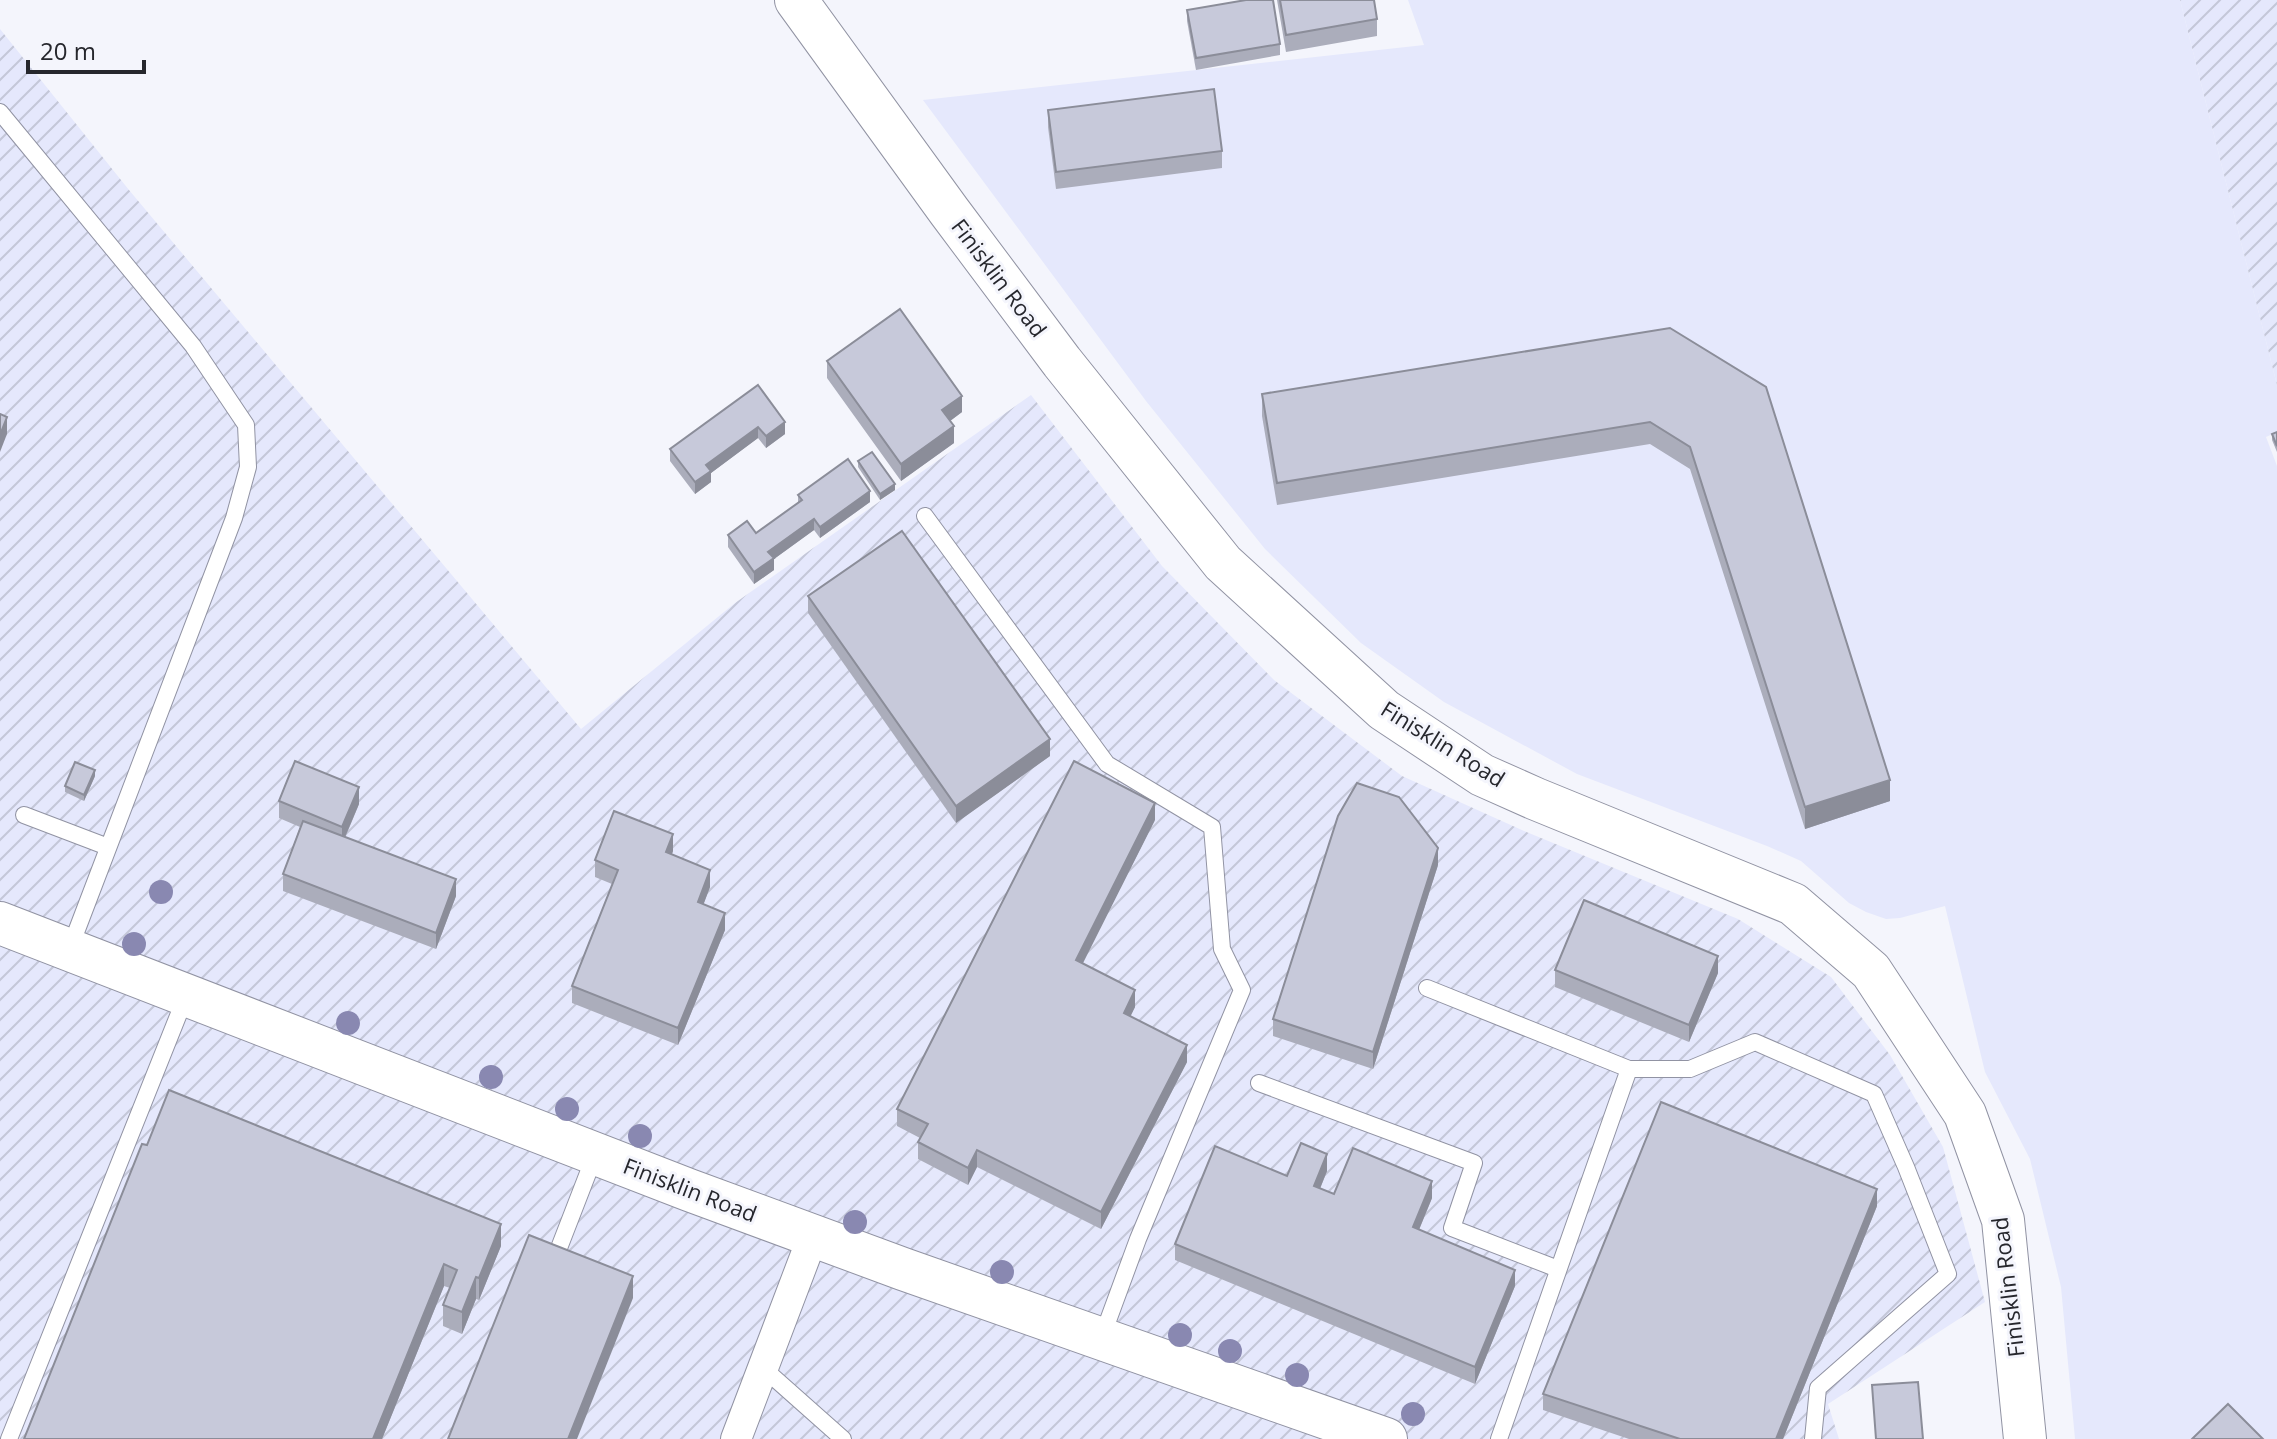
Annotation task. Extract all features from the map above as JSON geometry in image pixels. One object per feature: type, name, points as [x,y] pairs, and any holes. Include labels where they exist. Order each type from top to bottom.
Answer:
[{"type":"street","name":"Finisklin Road","points":[[796,0],[1062,362],[1223,563],[1384,710],[1482,775],[1793,904],[1871,971],[1965,1114],[2003,1220],[2025,1439]]},
{"type":"street","name":"Finisklin Road","points":[[0,923],[813,1236],[1386,1439]]},
{"type":"street","points":[[736,1439],[813,1236]]},
{"type":"lane","points":[[0,112],[193,346],[246,425],[248,467],[234,518],[69,949]]},
{"type":"lane","points":[[925,516],[1107,764],[1212,827],[1222,949],[1242,990],[1138,1239],[1101,1339]]},
{"type":"lane","points":[[24,815],[108,847]]},
{"type":"lane","points":[[1427,988],[1629,1069],[1690,1069],[1755,1042],[1874,1094],[1948,1274],[1818,1388],[1813,1439]]},
{"type":"lane","points":[[9,1439],[186,996]]},
{"type":"lane","points":[[1499,1439],[1629,1069]]},
{"type":"lane","points":[[1259,1083],[1474,1163],[1452,1228],[1558,1269]]},
{"type":"lane","points":[[559,1248],[596,1154]]},
{"type":"lane","points":[[763,1368],[843,1439]]},
{"type":"shaded area","points":[[1408,0],[2180,0],[2277,385],[2277,432],[2266,437],[2277,466],[2277,1439],[2075,1439],[2061,1287],[2030,1159],[1985,1072],[1945,906],[1900,918],[1886,919],[1866,912],[1849,903],[1801,861],[1577,774],[1444,702],[1361,643],[1265,549],[1146,401],[923,100],[1424,45]]},
{"type":"shaded area","points":[[2180,0],[2277,0],[2277,385]]},
{"type":"shaded area","points":[[0,29],[129,190],[581,729],[735,603],[1031,395],[1162,566],[1274,680],[1402,776],[1524,831],[1738,919],[1831,977],[1890,1055],[1943,1147],[1985,1302],[1828,1404],[1839,1439],[0,1439]]},
{"type":"building","points":[[1246,0],[1273,0],[1280,44],[1196,58],[1187,10]]},
{"type":"building","points":[[1280,0],[1374,0],[1377,19],[1286,35]]},
{"type":"building","points":[[1214,89],[1222,151],[1056,172],[1048,110]]},
{"type":"building","points":[[900,309],[962,396],[942,410],[954,426],[901,464],[827,361]]},
{"type":"building","points":[[1670,328],[1766,387],[1890,780],[1805,807],[1690,447],[1650,422],[1277,483],[1262,394]]},
{"type":"building","points":[[758,385],[785,422],[766,436],[758,427],[706,465],[711,471],[695,482],[670,449]]},
{"type":"building","points":[[0,414],[7,417],[0,435]]},
{"type":"building","points":[[872,452],[895,484],[880,494],[858,461]]},
{"type":"building","points":[[848,459],[870,491],[820,527],[814,519],[768,552],[774,558],[754,572],[728,535],[747,521],[756,533],[802,500],[798,495]]},
{"type":"building","points":[[902,531],[1050,739],[956,806],[808,596]]},
{"type":"building","points":[[295,761],[359,787],[342,827],[279,801]]},
{"type":"building","points":[[1074,761],[1155,803],[1076,960],[1135,990],[1124,1013],[1187,1045],[1101,1212],[977,1150],[968,1168],[918,1142],[928,1124],[897,1109]]},
{"type":"building","points":[[75,762],[95,770],[84,795],[65,786]]},
{"type":"building","points":[[1357,783],[1399,797],[1438,848],[1373,1052],[1273,1019],[1338,816]]},
{"type":"building","points":[[614,811],[673,834],[666,852],[710,870],[698,902],[725,913],[678,1028],[572,986],[618,870],[595,860]]},
{"type":"building","points":[[303,821],[456,879],[436,933],[283,874]]},
{"type":"building","points":[[1584,900],[1718,956],[1689,1025],[1555,970]]},
{"type":"building","points":[[169,1090],[501,1224],[462,1312],[443,1305],[457,1270],[444,1264],[373,1439],[24,1439],[142,1144],[147,1145]]},
{"type":"building","points":[[1661,1102],[1877,1189],[1776,1439],[1680,1439],[1543,1394]]},
{"type":"building","points":[[1301,1143],[1327,1154],[1314,1186],[1334,1194],[1353,1148],[1432,1181],[1413,1227],[1515,1270],[1475,1367],[1175,1244],[1215,1146],[1287,1176]]},
{"type":"building","points":[[529,1235],[633,1276],[568,1439],[448,1439]]},
{"type":"building","points":[[1918,1382],[1923,1439],[1876,1439],[1872,1385]]},
{"type":"building","points":[[2228,1404],[2263,1439],[2192,1439]]}]
